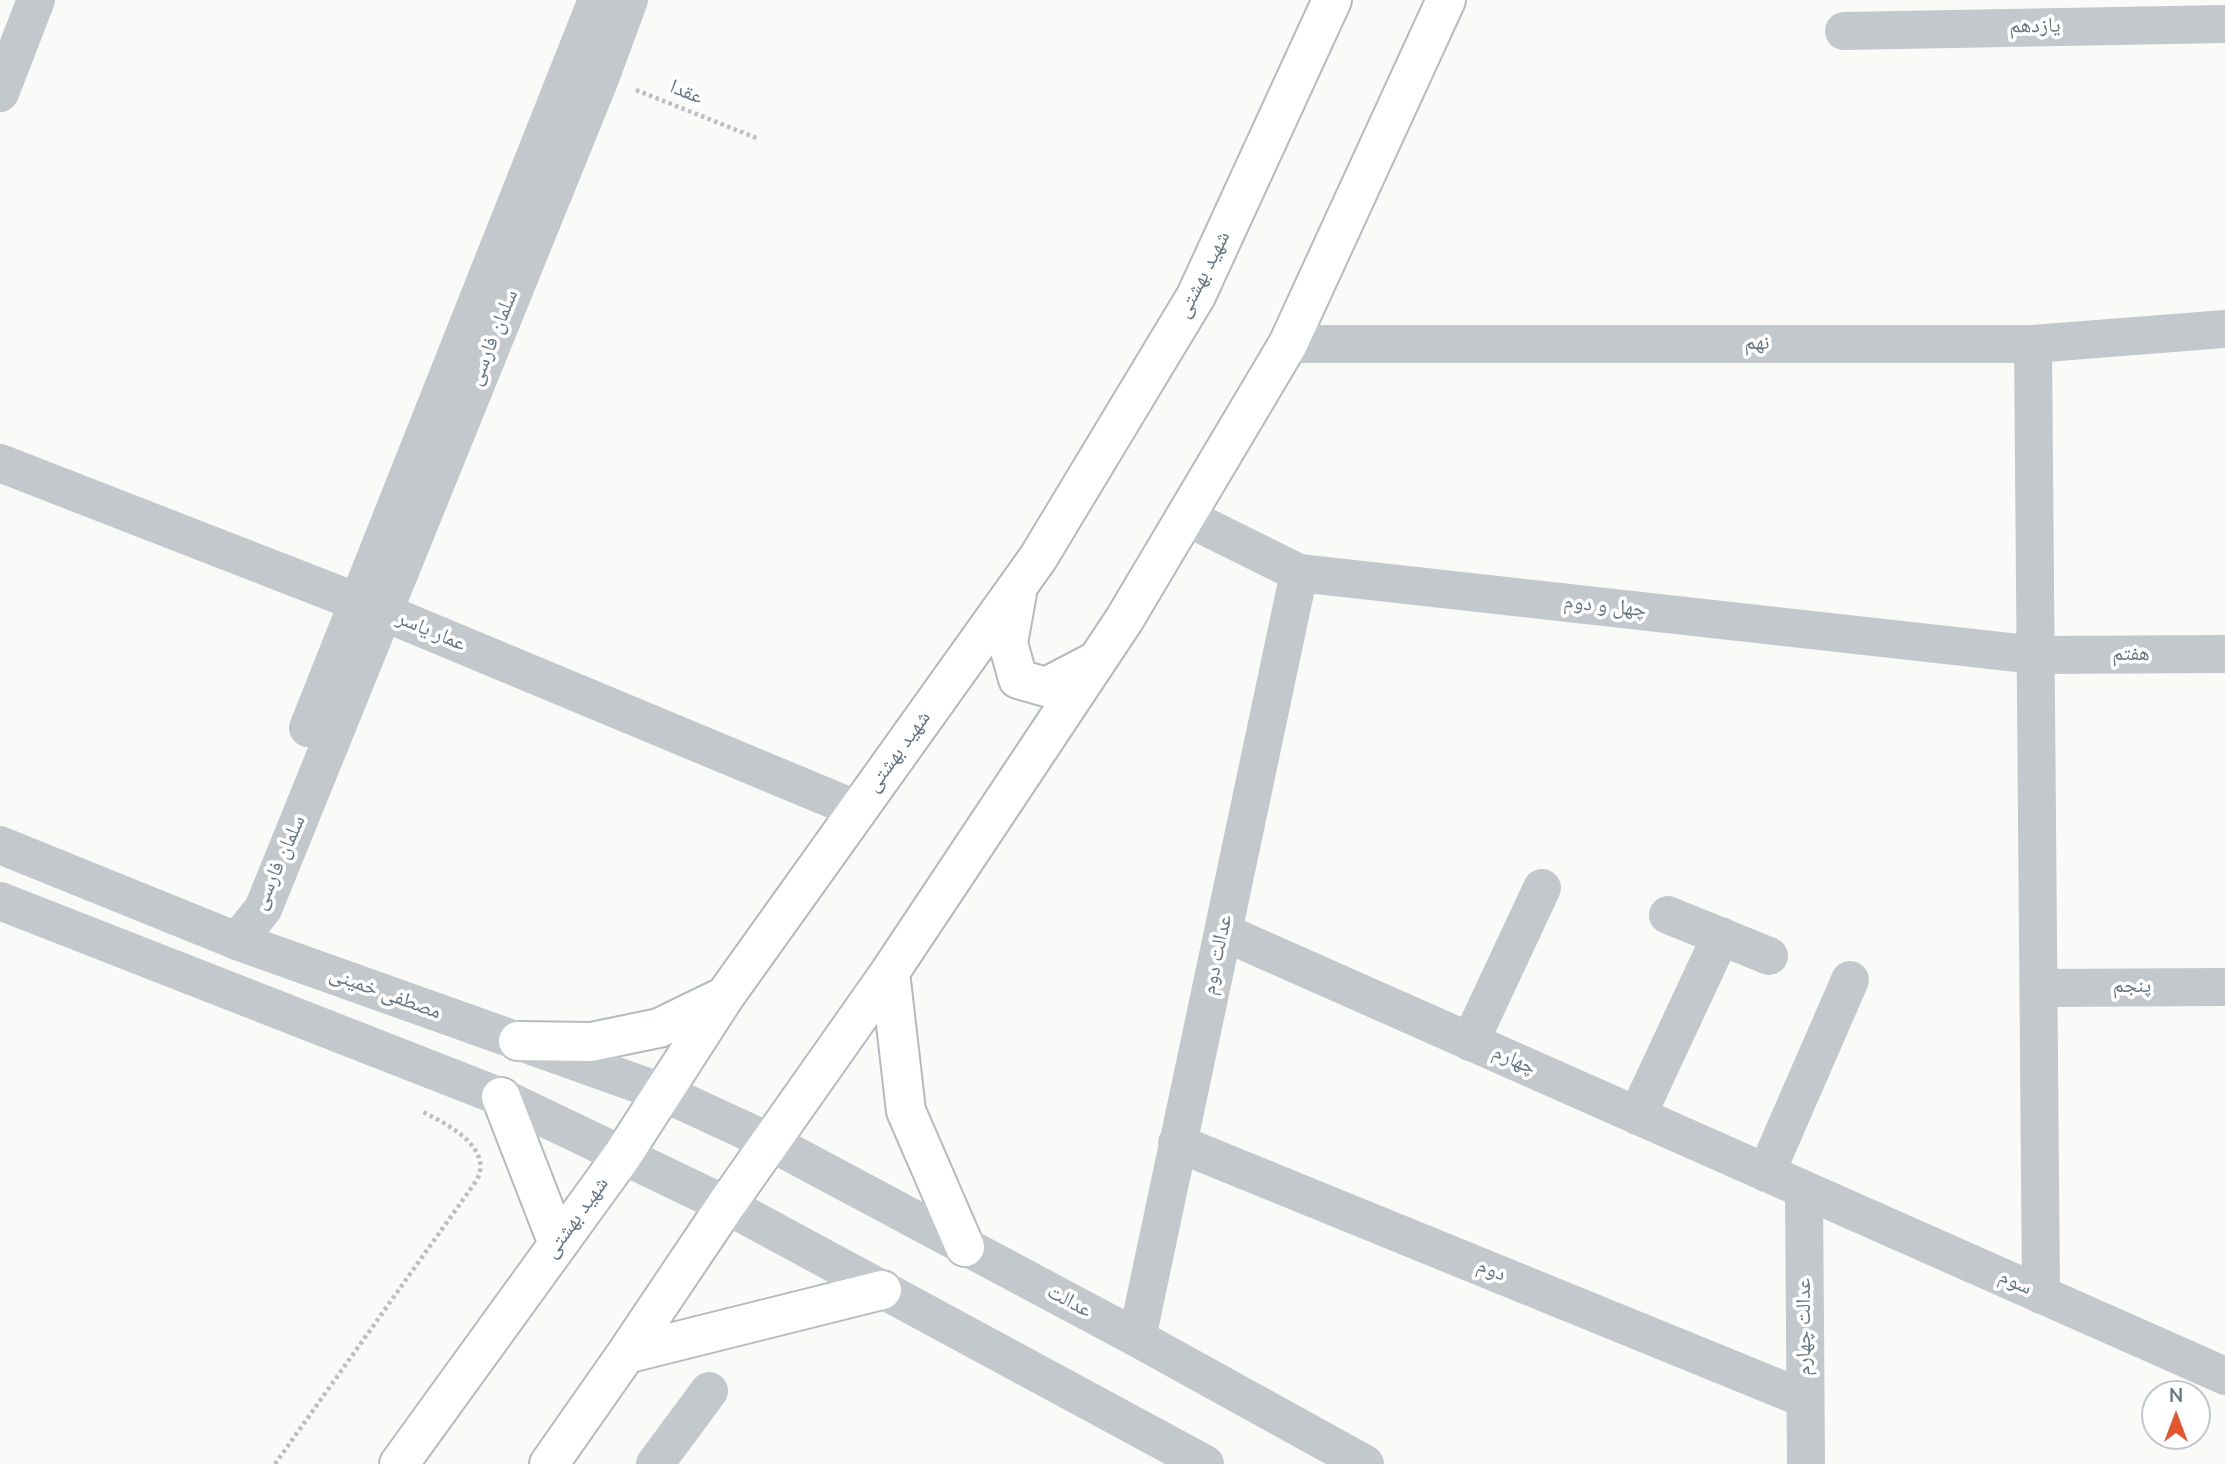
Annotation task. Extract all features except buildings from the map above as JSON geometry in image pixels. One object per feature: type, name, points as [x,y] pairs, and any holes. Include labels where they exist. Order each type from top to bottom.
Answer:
[{"type":"main road","name":"شهید بهشتی","points":[[399,1464],[622,1156],[724,996],[1038,558],[1196,296],[1332,0]]},
{"type":"main road","points":[[549,1464],[890,972],[1124,620],[1288,344],[1446,0]]},
{"type":"main road","points":[[1018,587],[1008,643],[1018,679],[1046,687],[1097,661]]},
{"type":"main road","points":[[890,972],[906,1111],[965,1247]]},
{"type":"main road","points":[[518,1041],[590,1042],[659,1028],[724,996]]},
{"type":"main road","points":[[501,1097],[558,1244]]},
{"type":"main road","points":[[626,1354],[882,1290]]},
{"type":"street","points":[[0,93],[7,53],[36,0]]},
{"type":"street","name":"سلمان فارسی","points":[[217,985],[237,941],[263,909],[370,607],[597,0]]},
{"type":"street","name":"سلمان فارسی","points":[[370,607],[601,76],[629,0]]},
{"type":"street","name":"یازدهم","points":[[1844,31],[2225,24]]},
{"type":"street","name":"نهم","points":[[1288,344],[2033,344],[2225,329]]},
{"type":"street","points":[[2033,344],[2041,1295]]},
{"type":"street","name":"عمار یاسر","points":[[0,463],[370,607],[858,810]]},
{"type":"street","name":"چهل و دوم","points":[[1185,517],[1299,573],[2036,655]]},
{"type":"street","name":"عدالت دوم","points":[[1137,1338],[1299,573]]},
{"type":"street","name":"هفتم","points":[[2036,655],[2225,654]]},
{"type":"street","name":"مصطفی خمینی","points":[[0,845],[237,941],[664,1093],[770,1142]]},
{"type":"street","points":[[1470,1042],[1542,888]]},
{"type":"street","points":[[0,901],[501,1097],[726,1205],[882,1290],[1169,1455],[1205,1464]]},
{"type":"street","points":[[1668,915],[1769,956]]},
{"type":"street","name":"چهارم","points":[[1223,932],[1804,1190]]},
{"type":"street","points":[[1637,1116],[1721,936]]},
{"type":"street","points":[[1766,1173],[1850,980]]},
{"type":"street","name":"پنجم","points":[[2040,988],[2225,987]]},
{"type":"street","name":"عدالت","points":[[770,1142],[1137,1338],[1365,1464]]},
{"type":"street","name":"دوم","points":[[1177,1143],[1805,1399]]},
{"type":"street","name":"سوم","points":[[1804,1190],[2225,1376]]},
{"type":"street","name":"عدالت چهارم","points":[[1804,1190],[1806,1464]]},
{"type":"street","points":[[655,1464],[709,1391]]},
{"type":"path","name":"عقدا","points":[[601,76],[759,139]]},
{"type":"path","points":[[275,1464],[479,1175],[480,1160],[477,1152],[464,1137],[414,1108]]}]
